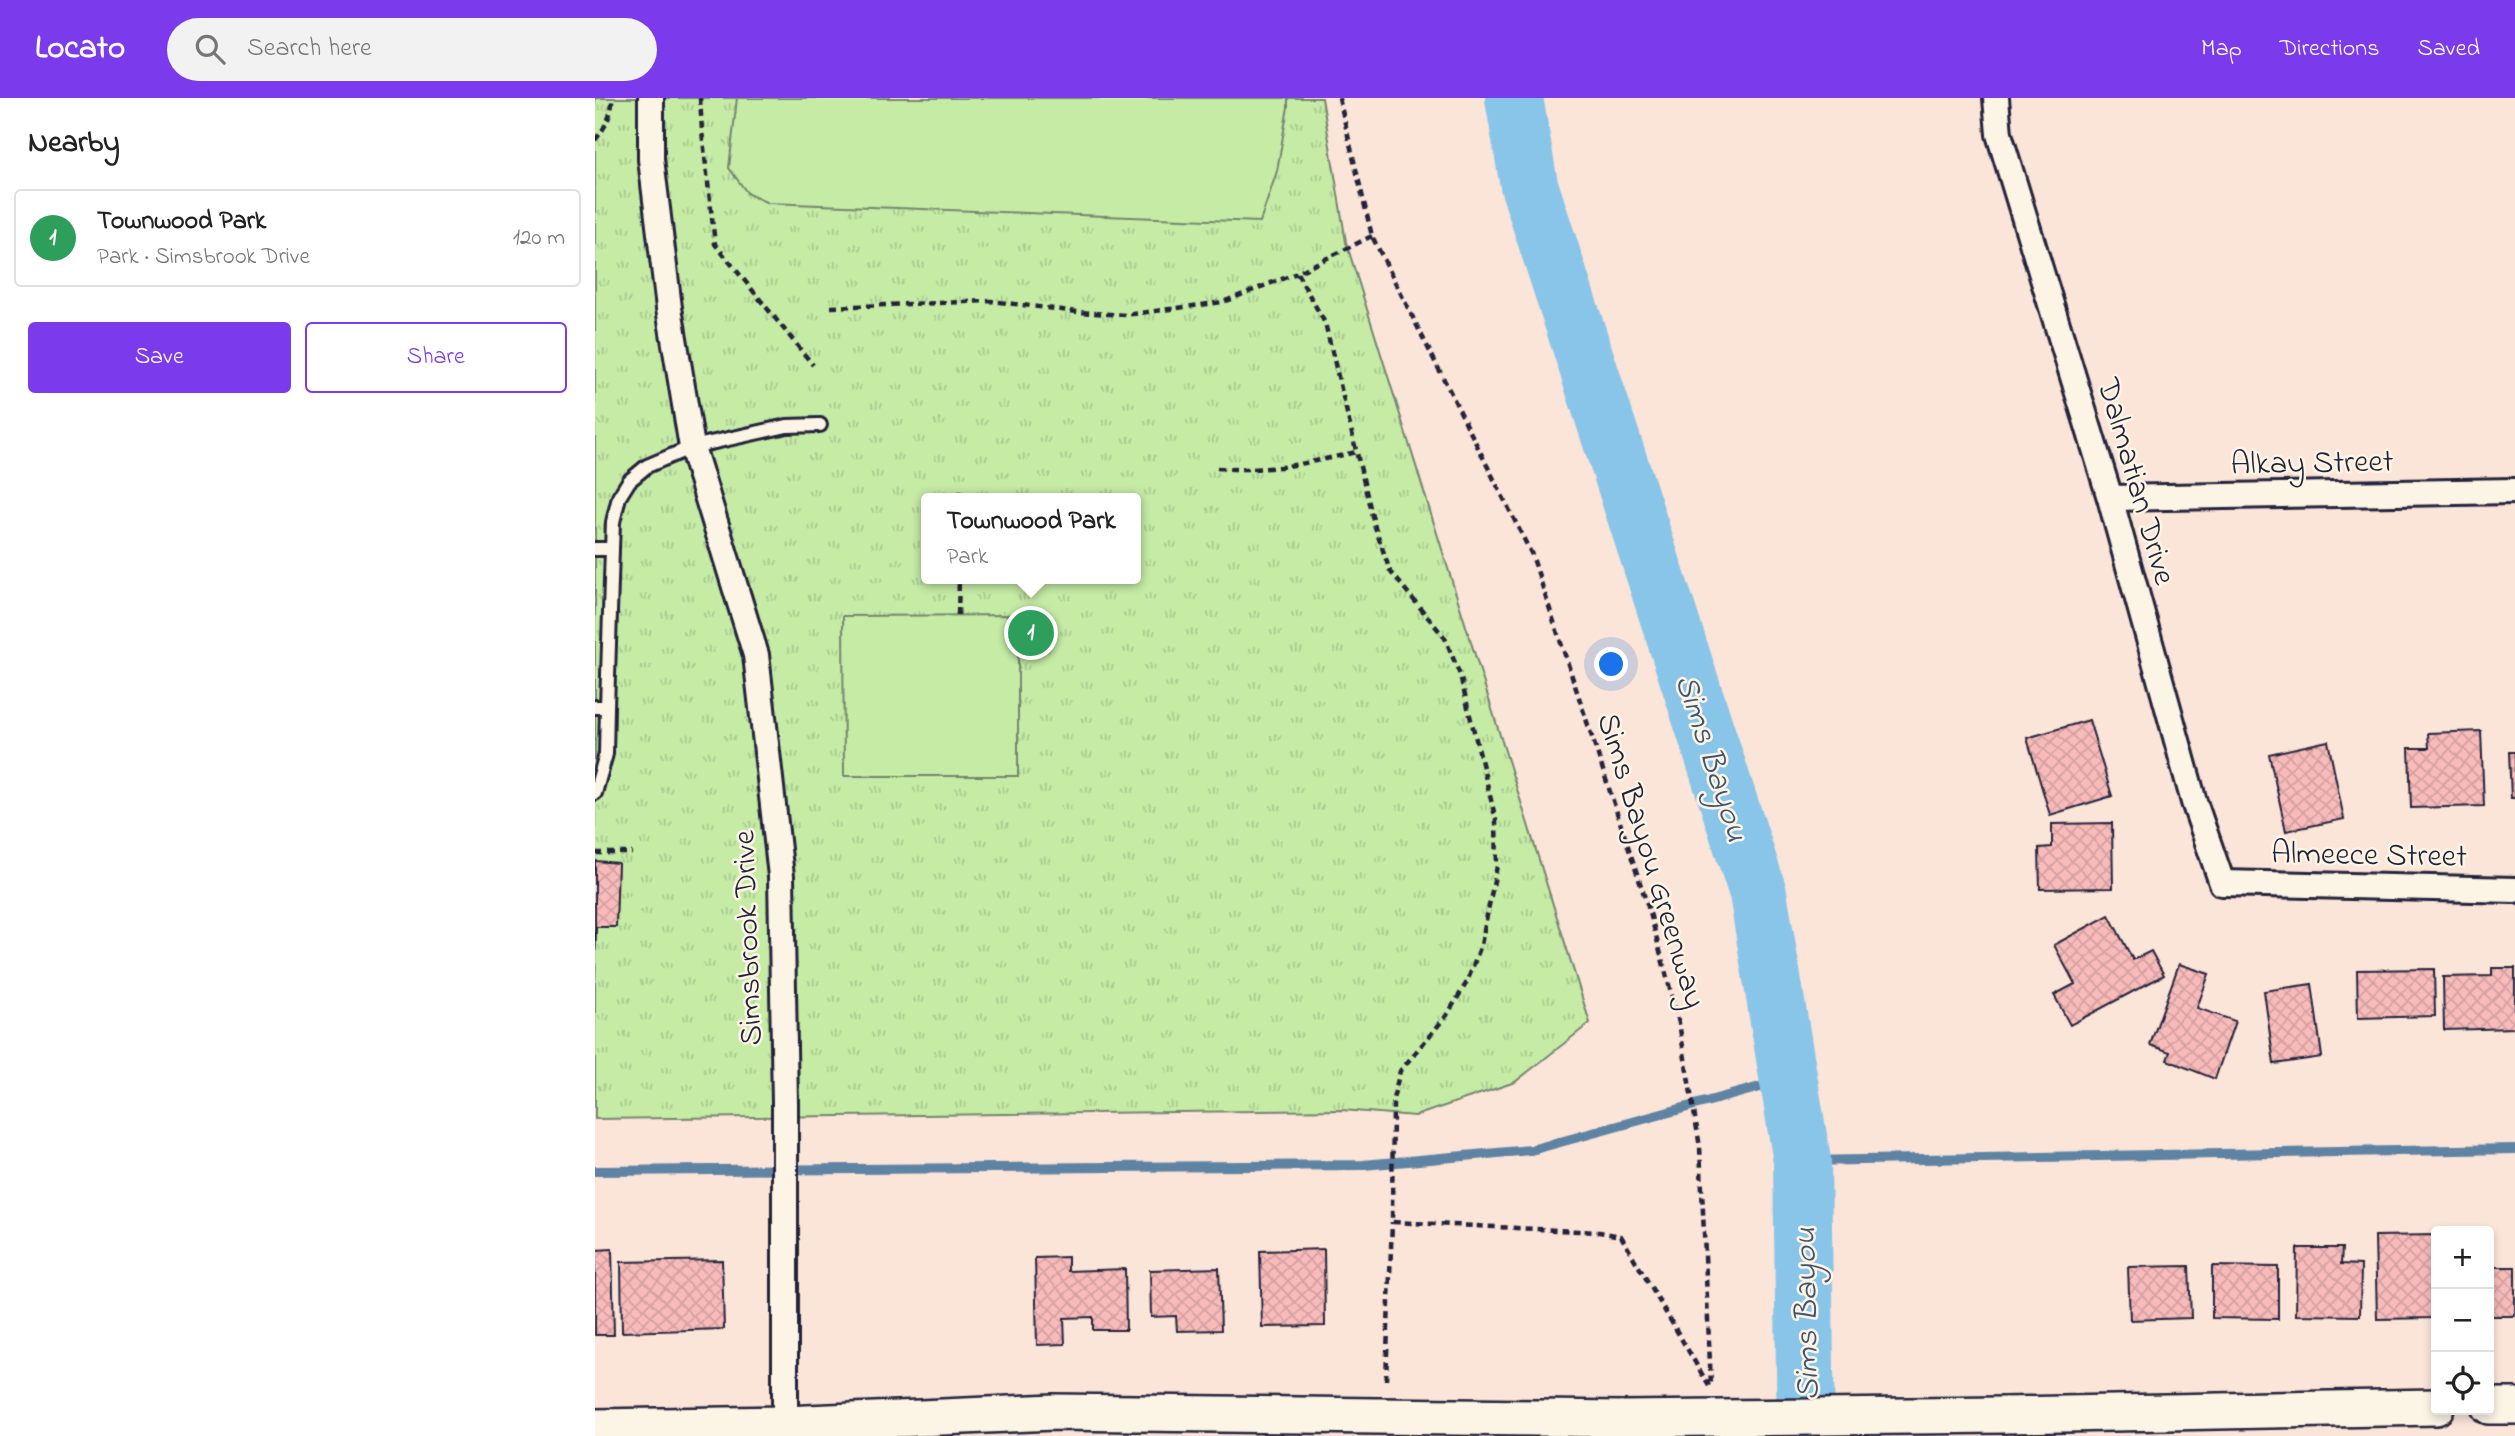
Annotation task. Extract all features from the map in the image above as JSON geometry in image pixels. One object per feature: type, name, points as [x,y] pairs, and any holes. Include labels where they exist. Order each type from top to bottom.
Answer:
[{"type":"main road","points":[[2494,1406],[2515,1406]]},
{"type":"main road","points":[[595,1427],[785,1430],[1054,1412],[1623,1419],[2431,1407]]},
{"type":"street","name":"Simsbrook Drive","points":[[651,98],[651,159],[669,308],[692,447],[756,655],[781,876],[785,1104],[785,1430]]},
{"type":"street","name":"Dalmatian Drive","points":[[1996,98],[1999,134],[2110,498],[2194,802],[2222,883]]},
{"type":"street","name":"Alkay Street","points":[[2110,498],[2515,491]]},
{"type":"street","name":"Almeece Street","points":[[2222,883],[2515,890]]},
{"type":"lane","points":[[595,793],[606,754],[601,707],[613,522],[619,497],[629,481],[647,466],[692,447],[787,426],[820,425]]},
{"type":"lane","points":[[595,549],[612,549]]},
{"type":"path","points":[[595,140],[601,133],[612,107],[612,98]]},
{"type":"path","points":[[700,98],[716,244],[813,365]]},
{"type":"path","name":"Sims Bayou Greenway","points":[[1339,98],[1373,236],[1532,555],[1650,913],[1679,1023],[1700,1147],[1711,1389],[1621,1236],[1598,1232],[1392,1222]]},
{"type":"path","points":[[831,307],[991,301],[1078,312],[1125,314],[1223,302],[1297,273],[1373,236]]},
{"type":"path","points":[[1297,273],[1325,323],[1374,524],[1390,571],[1445,638],[1460,675],[1496,820],[1497,866],[1481,946],[1467,982],[1447,1015],[1400,1071],[1393,1099],[1393,1193],[1386,1380]]},
{"type":"path","points":[[1217,468],[1247,470],[1293,467],[1356,452]]},
{"type":"path","points":[[961,489],[961,493]]},
{"type":"path","points":[[958,615],[959,584]]},
{"type":"path","points":[[595,853],[632,853]]},
{"type":"green space","points":[[595,98],[1322,98],[1346,242],[1590,1023],[1515,1082],[1415,1116],[1342,1110],[595,1119]]},
{"type":"green space","points":[[737,98],[1288,98],[1288,107],[1277,171],[1260,222],[768,203],[748,194],[729,168]]},
{"type":"green space","points":[[1018,615],[1018,776],[844,776],[843,616]]},
{"type":"building","points":[[2089,720],[2112,796],[2050,815],[2027,738]]},
{"type":"building","points":[[2481,731],[2484,806],[2411,808],[2409,748],[2429,748],[2428,733]]},
{"type":"building","points":[[2328,741],[2344,819],[2286,831],[2269,754]]},
{"type":"building","points":[[2509,752],[2515,752],[2515,798],[2511,798]]},
{"type":"building","points":[[2112,823],[2113,888],[2040,889],[2039,848],[2052,847],[2052,824]]},
{"type":"building","points":[[595,861],[618,863],[616,927],[596,927],[595,980]]},
{"type":"building","points":[[2109,915],[2133,960],[2151,951],[2164,975],[2070,1025],[2054,995],[2075,984],[2054,945]]},
{"type":"building","points":[[2179,964],[2209,974],[2197,1008],[2235,1021],[2215,1079],[2167,1060],[2170,1052],[2150,1045]]},
{"type":"building","points":[[2492,968],[2515,968],[2515,1028],[2444,1030],[2443,977],[2492,976]]},
{"type":"building","points":[[2434,969],[2435,1016],[2358,1018],[2357,970]]},
{"type":"building","points":[[2312,984],[2322,1057],[2274,1064],[2264,991]]},
{"type":"building","points":[[2431,1235],[2431,1318],[2377,1319],[2375,1236]]},
{"type":"building","points":[[2297,1248],[2342,1248],[2341,1264],[2361,1265],[2360,1316],[2296,1315]]},
{"type":"building","points":[[612,1249],[614,1335],[595,1335],[595,1250]]},
{"type":"building","points":[[1324,1249],[1325,1326],[1262,1327],[1260,1251]]},
{"type":"building","points":[[1068,1257],[1068,1271],[1125,1269],[1126,1330],[1093,1330],[1093,1317],[1064,1318],[1065,1344],[1037,1345],[1035,1258]]},
{"type":"building","points":[[722,1260],[724,1329],[622,1332],[621,1262]]},
{"type":"building","points":[[2189,1266],[2191,1318],[2130,1320],[2128,1267]]},
{"type":"building","points":[[2212,1266],[2278,1267],[2278,1319],[2212,1318]]},
{"type":"building","points":[[2494,1267],[2515,1267],[2515,1316],[2494,1316]]},
{"type":"building","points":[[1219,1268],[1221,1330],[1177,1331],[1176,1316],[1151,1317],[1150,1270]]},
{"type":"waterway","name":"Sims Bayou","points":[[1514,98],[1529,185],[1758,893],[1802,1161],[1806,1436]]},
{"type":"waterway","points":[[595,1171],[1363,1165],[1531,1150],[1789,1079]]},
{"type":"waterway","points":[[1802,1161],[2515,1149]]},
{"type":"place","name":"Townwood Park","points":[[1031,633]]}]
